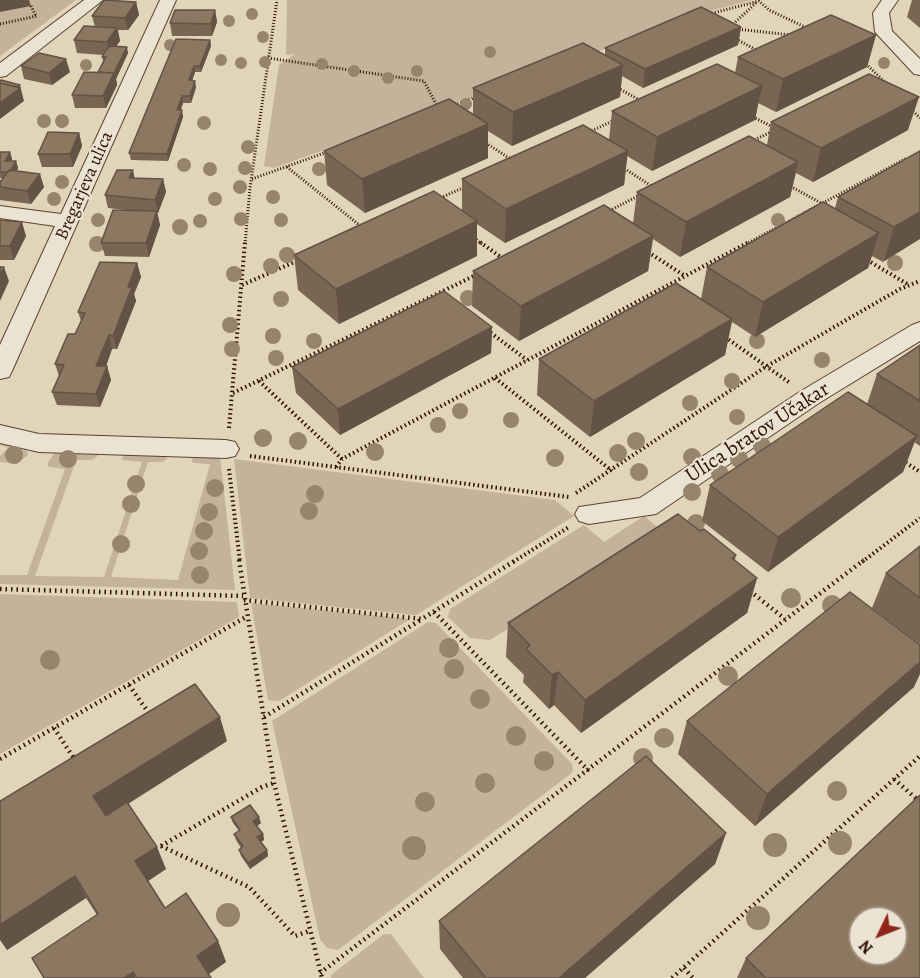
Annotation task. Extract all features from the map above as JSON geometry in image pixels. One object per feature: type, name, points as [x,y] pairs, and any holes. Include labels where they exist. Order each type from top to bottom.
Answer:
[{"type":"street","points":[[0,72],[95,0]]},
{"type":"street","name":"Bregarjeva ulica","points":[[0,371],[168,0]]},
{"type":"street","points":[[890,0],[881,13],[881,24],[895,44],[920,70]]},
{"type":"street","points":[[866,53],[895,44]]},
{"type":"street","points":[[0,212],[69,221]]},
{"type":"street","name":"Ulica bratov Učakar","points":[[589,514],[646,507],[810,398],[920,330]]},
{"type":"street","points":[[0,434],[39,443],[226,449]]},
{"type":"path","points":[[277,0],[251,180],[226,449],[243,598],[274,783],[321,976],[920,518]]},
{"type":"path","points":[[706,15],[760,0]]},
{"type":"path","points":[[760,0],[769,10],[815,32]]},
{"type":"path","points":[[760,0],[729,28],[795,35]]},
{"type":"path","points":[[31,6],[36,16]]},
{"type":"path","points":[[0,24],[47,14]]},
{"type":"path","points":[[734,38],[765,55]]},
{"type":"path","points":[[866,53],[881,78],[890,87]]},
{"type":"path","points":[[268,58],[424,81],[440,110],[437,111]]},
{"type":"path","points":[[871,84],[881,78]]},
{"type":"path","points":[[611,84],[649,105]]},
{"type":"path","points":[[449,107],[478,96]]},
{"type":"path","points":[[906,104],[920,118]]},
{"type":"path","points":[[915,112],[920,112]]},
{"type":"path","points":[[746,113],[776,129],[749,143]]},
{"type":"path","points":[[586,134],[617,120]]},
{"type":"path","points":[[477,137],[518,163],[508,168]]},
{"type":"path","points":[[251,180],[330,150]]},
{"type":"path","points":[[336,467],[342,459],[910,156]]},
{"type":"path","points":[[605,212],[656,188],[615,163]]},
{"type":"path","points":[[287,166],[366,231],[356,235]]},
{"type":"path","points":[[781,180],[821,203]]},
{"type":"path","points":[[437,200],[468,186]]},
{"type":"path","points":[[794,217],[804,223]]},
{"type":"path","points":[[471,236],[506,261]]},
{"type":"path","points":[[645,250],[685,276]]},
{"type":"path","points":[[496,265],[516,256]]},
{"type":"path","points":[[861,257],[909,285]]},
{"type":"path","points":[[242,285],[304,258]]},
{"type":"path","points":[[233,393],[477,274]]},
{"type":"path","points":[[569,497],[612,471],[767,366],[909,285],[920,281]]},
{"type":"path","points":[[439,293],[448,300]]},
{"type":"path","points":[[483,327],[527,360]]},
{"type":"path","points":[[495,378],[612,471]]},
{"type":"path","points":[[259,381],[342,459]]},
{"type":"path","points":[[226,449],[247,456],[569,497],[589,514],[264,717]]},
{"type":"path","points":[[0,589],[243,598],[422,619]]},
{"type":"path","points":[[748,590],[785,620]]},
{"type":"path","points":[[434,612],[589,771]]},
{"type":"path","points":[[0,759],[246,616]]},
{"type":"path","points":[[129,685],[153,719]]},
{"type":"path","points":[[54,728],[75,759],[74,767]]},
{"type":"path","points":[[672,978],[920,756]]},
{"type":"path","points":[[894,779],[920,802]]},
{"type":"path","points":[[274,783],[262,787],[161,846],[249,887],[295,936],[309,931]]},
{"type":"path","points":[[684,968],[693,978]]},
{"type":"shaded area","points":[[27,0],[76,0],[0,56],[0,12],[30,6]]},
{"type":"shaded area","points":[[287,0],[752,0],[710,11],[274,168],[264,166],[279,65],[295,54],[286,55]]},
{"type":"shaded area","points":[[0,442],[27,451],[28,455],[17,464],[0,462],[0,456],[8,448],[0,445]]},
{"type":"shaded area","points":[[55,452],[96,454],[98,456],[91,460],[76,460],[35,576],[104,577],[142,462],[122,460],[124,454],[166,456],[167,459],[162,462],[148,462],[111,577],[178,580],[210,464],[194,463],[191,460],[195,456],[220,456],[235,590],[0,584],[0,575],[27,575],[65,469],[49,467],[47,464]]},
{"type":"shaded area","points":[[234,459],[555,500],[574,516],[416,615],[250,598]]},
{"type":"shaded area","points":[[644,516],[686,550],[655,536],[490,640],[470,638],[448,617],[450,609],[584,525],[604,542]]},
{"type":"shaded area","points":[[0,594],[237,602],[239,617],[0,754]]},
{"type":"shaded area","points":[[251,603],[410,619],[279,701],[274,701],[268,700]]},
{"type":"shaded area","points":[[428,622],[436,623],[572,764],[573,772],[338,950],[327,948],[320,939],[272,721]]},
{"type":"shaded area","points":[[384,934],[391,934],[424,978],[331,978],[331,975]]},
{"type":"building","points":[[104,0],[136,2],[125,18],[92,16]]},
{"type":"building","points":[[701,7],[741,27],[645,69],[605,48]]},
{"type":"building","points":[[175,10],[215,10],[211,24],[170,23]]},
{"type":"building","points":[[831,15],[876,35],[783,79],[738,57]]},
{"type":"building","points":[[84,26],[117,28],[107,42],[74,40]]},
{"type":"building","points":[[176,39],[210,40],[200,66],[194,66],[189,80],[195,81],[190,96],[182,96],[177,110],[182,110],[167,154],[129,153]]},
{"type":"building","points":[[583,43],[623,65],[513,112],[473,88]]},
{"type":"building","points":[[111,46],[127,47],[114,73],[98,72],[106,57],[102,57]]},
{"type":"building","points":[[39,53],[66,59],[49,73],[21,66]]},
{"type":"building","points":[[717,64],[762,86],[657,137],[612,111]]},
{"type":"building","points":[[84,72],[114,73],[103,96],[72,95]]},
{"type":"building","points":[[869,74],[919,97],[821,148],[771,122]]},
{"type":"building","points":[[1,80],[20,85],[17,87],[0,83]]},
{"type":"building","points":[[0,83],[20,88],[0,103]]},
{"type":"building","points":[[449,99],[488,124],[362,179],[324,151]]},
{"type":"building","points":[[583,125],[628,151],[506,209],[462,179]]},
{"type":"building","points":[[48,132],[79,133],[70,154],[38,154]]},
{"type":"building","points":[[749,136],[798,162],[686,222],[637,192]]},
{"type":"building","points":[[920,151],[920,212],[894,227],[838,197]]},
{"type":"building","points":[[0,152],[10,152],[5,161],[16,161],[8,172],[0,172]]},
{"type":"building","points":[[9,170],[40,174],[27,191],[0,187],[0,182]]},
{"type":"building","points":[[117,170],[133,170],[129,178],[163,179],[155,200],[105,195]]},
{"type":"building","points":[[434,191],[477,221],[336,289],[294,255]]},
{"type":"building","points":[[823,202],[879,233],[763,302],[707,267]]},
{"type":"building","points":[[604,205],[653,236],[521,306],[473,271]]},
{"type":"building","points":[[113,210],[157,211],[146,243],[101,243]]},
{"type":"building","points":[[0,220],[22,222],[10,246],[0,246]]},
{"type":"building","points":[[100,262],[137,263],[128,287],[132,287],[113,336],[109,335],[96,366],[107,366],[96,394],[52,392],[64,365],[55,364],[68,334],[75,334],[85,313],[78,312]]},
{"type":"building","points":[[676,283],[732,319],[594,401],[539,359]]},
{"type":"building","points":[[444,291],[492,327],[338,409],[292,367]]},
{"type":"building","points":[[920,345],[920,401],[877,374]]},
{"type":"building","points":[[848,392],[917,436],[778,537],[710,485]]},
{"type":"building","points":[[678,514],[700,531],[704,529],[736,555],[732,558],[757,578],[585,700],[558,672],[552,675],[526,649],[530,645],[508,623]]},
{"type":"building","points":[[920,546],[920,598],[886,573]]},
{"type":"building","points":[[850,592],[920,645],[920,662],[767,794],[687,721]]},
{"type":"building","points":[[195,684],[220,717],[93,796],[106,816],[127,802],[157,847],[135,861],[165,908],[186,893],[218,941],[197,956],[211,978],[137,978],[133,972],[124,978],[44,978],[32,958],[98,914],[75,876],[0,925],[0,801]]},
{"type":"building","points":[[646,756],[726,833],[559,978],[486,978],[439,921]]},
{"type":"building","points":[[920,795],[919,978],[766,978],[746,958]]},
{"type":"building","points":[[250,805],[259,817],[253,821],[263,834],[257,837],[267,850],[248,863],[239,850],[243,846],[234,834],[240,830],[231,817]]}]
